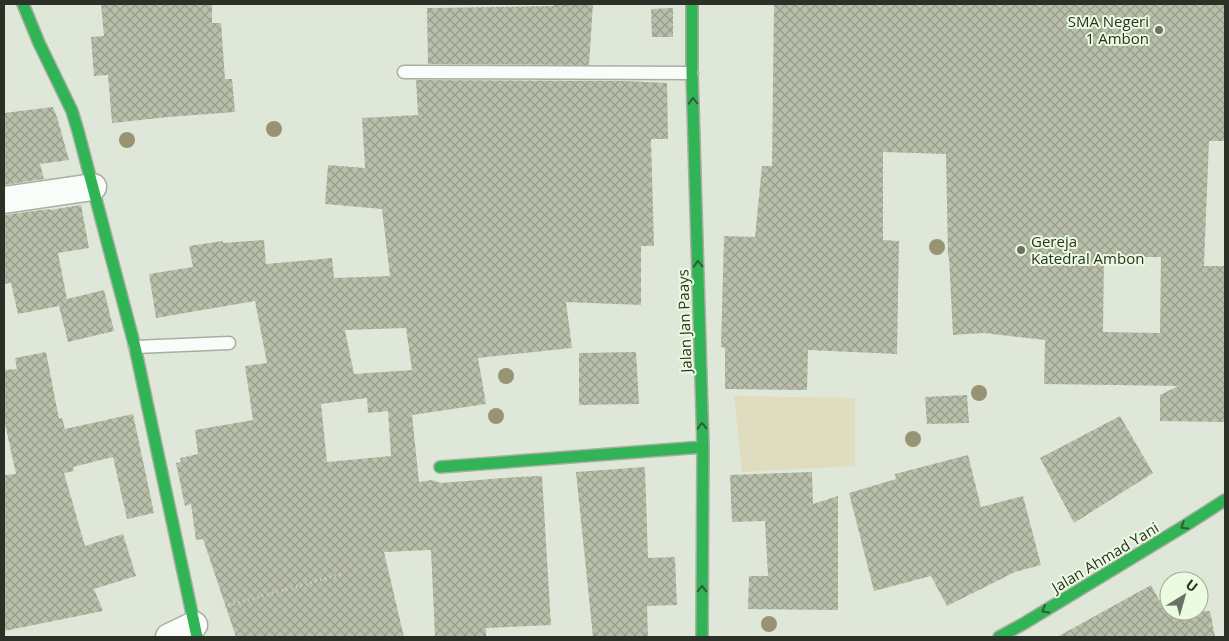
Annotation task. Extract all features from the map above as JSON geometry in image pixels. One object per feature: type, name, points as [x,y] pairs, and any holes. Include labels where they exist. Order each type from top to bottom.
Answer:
[{"type":"main road","points":[[23,4],[39,43],[72,111],[94,187],[135,348],[194,626]]},
{"type":"main road","name":"Jalan Jan Paays","points":[[692,4],[692,73],[703,447],[702,637]]},
{"type":"main road","points":[[440,467],[703,447]]},
{"type":"main road","name":"Jalan Ahmad Yani","points":[[999,637],[1225,500]]},
{"type":"street","points":[[4,200],[94,187]]},
{"type":"street","points":[[170,637],[194,626]]},
{"type":"lane","points":[[404,72],[692,73]]},
{"type":"lane","points":[[135,348],[229,342]]},
{"type":"path","points":[[194,626],[247,599],[341,574]]},
{"type":"shaded area","points":[[734,396],[855,398],[855,466],[742,472]]},
{"type":"building","points":[[101,4],[212,4],[212,23],[221,23],[225,79],[232,79],[235,112],[112,123],[108,75],[94,76],[91,37],[104,36]]},
{"type":"building","points":[[554,4],[593,4],[589,65],[428,64],[427,8],[554,6]]},
{"type":"building","points":[[774,4],[1225,4],[1225,141],[1209,141],[1204,266],[1225,266],[1224,422],[1160,421],[1160,395],[1178,386],[1044,384],[1045,340],[984,333],[953,335],[948,257],[946,154],[883,152],[883,240],[899,241],[897,354],[808,350],[807,390],[725,389],[725,348],[721,347],[724,236],[755,237],[762,166],[772,166]],"holes":[[[1104,257],[1161,257],[1160,333],[1103,332]]]},
{"type":"building","points":[[673,8],[673,37],[652,37],[651,9]]},
{"type":"building","points":[[416,80],[626,81],[667,83],[668,139],[651,139],[654,246],[641,246],[641,305],[566,302],[572,348],[478,358],[486,404],[412,415],[419,482],[432,480],[441,483],[542,476],[551,625],[486,628],[486,636],[435,637],[431,550],[384,552],[404,637],[236,637],[203,539],[196,540],[191,504],[185,506],[176,463],[181,462],[180,458],[198,454],[195,430],[253,420],[245,366],[267,363],[255,301],[156,318],[149,274],[193,267],[189,246],[223,241],[223,243],[264,240],[266,264],[332,258],[334,278],[390,276],[382,209],[325,204],[328,165],[365,168],[362,118],[418,115]],"holes":[[[406,328],[412,370],[354,374],[345,330]],[[367,398],[368,413],[388,411],[391,456],[327,462],[321,404]]]},
{"type":"building","points":[[53,107],[69,160],[40,164],[44,179],[4,185],[4,113]]},
{"type":"building","points":[[81,205],[89,248],[58,253],[67,299],[104,290],[114,331],[68,342],[59,306],[18,314],[11,283],[4,284],[4,215]]},
{"type":"building","points":[[46,352],[59,419],[62,418],[65,429],[133,414],[154,513],[127,519],[113,457],[73,467],[74,471],[64,473],[85,546],[123,534],[136,576],[94,589],[103,611],[4,631],[4,475],[16,474],[4,419],[4,370],[17,369],[15,358]]},
{"type":"building","points":[[636,352],[639,404],[579,405],[579,353]]},
{"type":"building","points":[[967,395],[969,423],[927,424],[925,397]]},
{"type":"building","points":[[1120,416],[1153,473],[1074,523],[1040,458]]},
{"type":"building","points":[[968,455],[981,507],[1023,496],[1041,565],[1015,572],[947,606],[931,576],[874,591],[849,493],[896,479],[895,474]]},
{"type":"building","points":[[645,467],[648,558],[675,557],[677,605],[647,606],[648,637],[593,637],[576,472]]},
{"type":"building","points":[[812,472],[813,504],[838,496],[838,610],[748,609],[749,576],[768,576],[765,521],[732,522],[730,475]]},
{"type":"building","points":[[1151,585],[1159,600],[1159,621],[1209,621],[1210,611],[1215,637],[1057,637]]},
{"type":"traffic: fast","points":[[23,4],[39,43],[72,111],[78,131],[135,347],[197,637]]},
{"type":"traffic: fast","points":[[692,4],[692,73],[703,447],[702,637]]},
{"type":"traffic: fast","points":[[440,467],[703,447]]},
{"type":"traffic: fast","points":[[999,637],[1225,500]]},
{"type":"place","name":"SMA Negeri 1 Ambon","points":[[1159,30]]},
{"type":"place","name":"Gereja Katedral Ambon","points":[[1021,250]]}]
